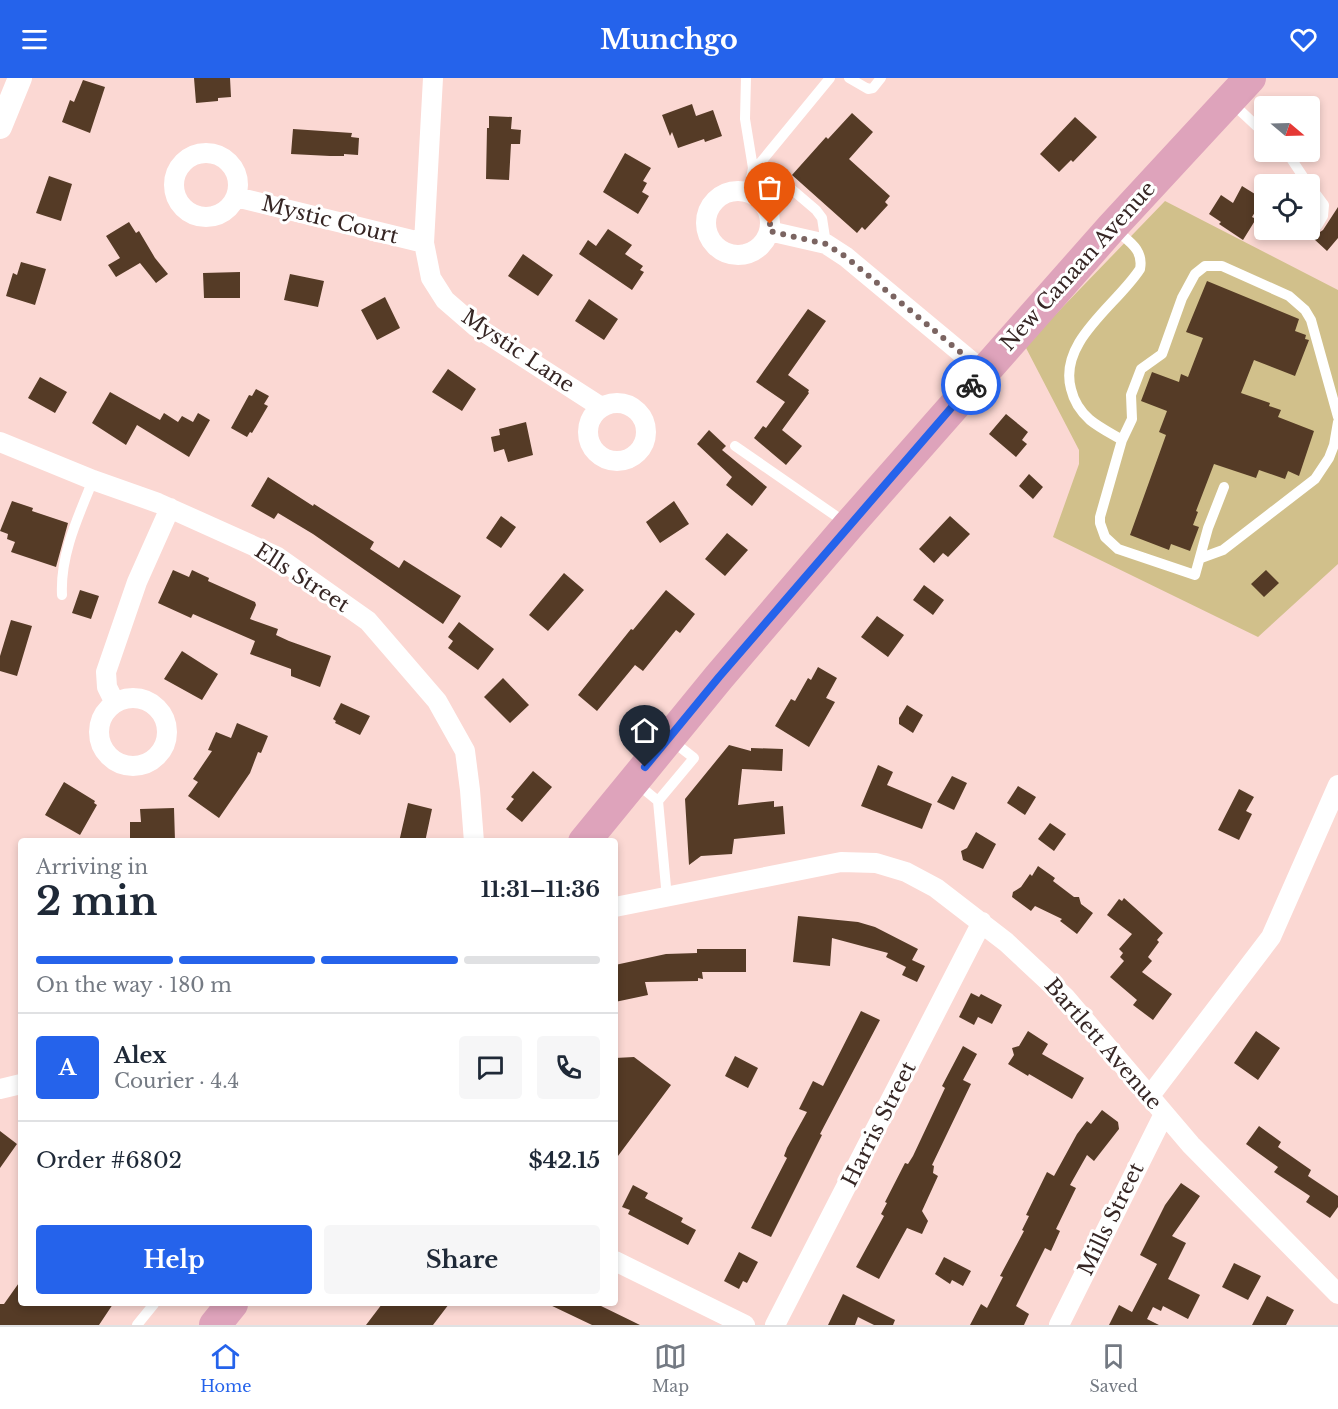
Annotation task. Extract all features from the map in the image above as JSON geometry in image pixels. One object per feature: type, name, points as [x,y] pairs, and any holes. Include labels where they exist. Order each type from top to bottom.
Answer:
[{"type":"main road","name":"New Canaan Avenue","points":[[587,838],[849,525],[983,371],[1240,89]]},
{"type":"main road","points":[[215,1325],[229,1306]]},
{"type":"street","points":[[2,113],[20,78]]},
{"type":"street","name":"Mystic Lane","points":[[433,78],[424,243],[431,278],[445,300],[476,326],[600,407]]},
{"type":"street","points":[[738,191],[748,193],[757,197],[766,207],[769,231],[761,245],[752,252],[742,255],[726,252],[717,247],[711,239],[706,222],[708,212],[714,203],[727,193],[738,191]]},
{"type":"street","name":"Mystic Court","points":[[236,197],[424,243]]},
{"type":"street","points":[[769,231],[826,244],[846,257],[983,371]]},
{"type":"street","name":"Ells Street","points":[[0,442],[170,508],[276,556],[368,621],[437,701],[465,751],[474,838]]},
{"type":"street","points":[[115,703],[107,687],[106,672],[137,582],[170,508]]},
{"type":"street","points":[[1149,1097],[1271,937],[1338,785]]},
{"type":"street","name":"Bartlett Avenue","points":[[618,906],[841,862],[864,862],[895,867],[922,880],[982,922],[1065,997],[1164,1114],[1338,1294]]},
{"type":"street","name":"Harris Street","points":[[775,1325],[982,922]]},
{"type":"street","points":[[0,1089],[18,1084]]},
{"type":"street","name":"Mills Street","points":[[1059,1325],[1164,1114]]},
{"type":"street","points":[[618,1262],[745,1325]]},
{"type":"lane","points":[[746,78],[745,119],[755,168]]},
{"type":"lane","points":[[748,193],[755,168],[830,78]]},
{"type":"lane","points":[[849,78],[868,89],[873,88],[881,78]]},
{"type":"lane","points":[[1240,89],[1254,115]]},
{"type":"lane","points":[[1292,162],[1301,174]]},
{"type":"lane","points":[[755,168],[768,169],[816,210],[822,218],[826,244]]},
{"type":"lane","points":[[1320,200],[1324,205],[1320,221]]},
{"type":"lane","points":[[1112,227],[1139,251],[1140,268],[1081,340],[1071,357],[1069,382],[1073,397],[1082,412],[1093,423],[1122,440]]},
{"type":"lane","points":[[1224,488],[1208,528],[1202,558],[1195,575],[1118,549],[1105,537],[1100,523],[1101,509],[1122,440],[1132,419],[1131,395],[1141,369],[1162,354],[1182,298],[1195,274],[1205,266],[1214,265],[1230,269],[1296,301],[1311,320],[1338,417]]},
{"type":"lane","points":[[1202,558],[1223,550],[1315,479],[1329,458],[1338,422]]},
{"type":"lane","points":[[735,447],[849,525]]},
{"type":"lane","points":[[62,595],[61,577],[65,556],[93,480]]},
{"type":"lane","points":[[667,898],[658,801],[694,758],[669,738]]},
{"type":"lane","points":[[633,781],[658,801]]},
{"type":"lane","points":[[152,1306],[140,1321],[153,1325]]},
{"type":"shaded area","points":[[1165,201],[1338,290],[1338,564],[1258,637],[1053,537],[1079,464],[1079,450],[1025,346]]},
{"type":"building","points":[[194,78],[230,78],[231,97],[196,103]]},
{"type":"building","points":[[83,80],[105,87],[90,133],[62,122],[70,100],[74,102]]},
{"type":"building","points":[[692,104],[696,116],[713,110],[722,136],[705,142],[704,139],[678,148],[672,132],[670,136],[662,115]]},
{"type":"building","points":[[852,113],[873,132],[849,159],[890,196],[885,202],[888,205],[865,230],[862,227],[857,233],[792,175],[826,137],[828,139]]},
{"type":"building","points":[[489,116],[512,117],[511,129],[521,130],[520,144],[511,144],[509,180],[486,179]]},
{"type":"building","points":[[1075,117],[1097,137],[1073,162],[1071,160],[1059,172],[1040,154]]},
{"type":"building","points":[[293,129],[352,133],[351,137],[359,138],[358,155],[291,154]]},
{"type":"building","points":[[625,153],[651,168],[643,181],[647,183],[642,192],[649,196],[638,214],[603,192]]},
{"type":"building","points":[[49,176],[72,184],[61,221],[36,213]]},
{"type":"building","points":[[1242,186],[1254,193],[1252,217],[1254,222],[1243,240],[1219,224],[1221,222],[1209,214],[1221,195],[1233,203]]},
{"type":"building","points":[[1338,207],[1338,238],[1327,251],[1315,240],[1320,240],[1320,232]]},
{"type":"building","points":[[129,222],[136,233],[139,231],[155,258],[168,274],[156,283],[140,263],[116,277],[108,265],[120,258],[106,236]]},
{"type":"building","points":[[608,229],[632,245],[625,254],[643,266],[640,270],[644,272],[632,290],[579,254],[588,240],[596,246]]},
{"type":"building","points":[[523,254],[553,275],[538,296],[508,276]]},
{"type":"building","points":[[21,262],[46,269],[35,305],[6,296],[13,273],[17,275]]},
{"type":"building","points":[[240,272],[240,298],[204,298],[203,273]]},
{"type":"building","points":[[290,274],[324,281],[318,307],[284,300]]},
{"type":"building","points":[[1207,281],[1299,319],[1295,331],[1306,335],[1305,339],[1309,340],[1295,376],[1254,360],[1241,393],[1270,403],[1269,406],[1281,410],[1278,417],[1314,431],[1299,476],[1288,471],[1285,479],[1259,470],[1256,478],[1214,464],[1196,511],[1198,512],[1193,525],[1199,527],[1190,551],[1171,544],[1169,550],[1130,535],[1166,435],[1159,432],[1167,411],[1141,401],[1152,372],[1179,382],[1181,374],[1188,377],[1203,338],[1186,332]]},
{"type":"building","points":[[385,297],[400,328],[377,340],[361,310]]},
{"type":"building","points":[[589,299],[618,319],[604,340],[575,321]]},
{"type":"building","points":[[808,309],[826,321],[788,375],[809,390],[809,393],[782,430],[802,446],[786,465],[754,438],[763,426],[766,428],[785,402],[756,382]]},
{"type":"building","points":[[448,369],[476,389],[462,411],[432,392]]},
{"type":"building","points":[[40,377],[67,392],[55,413],[28,398]]},
{"type":"building","points":[[256,389],[269,396],[264,404],[268,406],[252,433],[250,432],[247,437],[231,428],[249,395],[252,396]]},
{"type":"building","points":[[110,392],[160,420],[164,413],[178,422],[182,416],[193,422],[198,413],[210,420],[189,457],[137,425],[126,445],[92,423]]},
{"type":"building","points":[[1006,414],[1028,432],[1022,440],[1027,444],[1016,457],[989,434]]},
{"type":"building","points":[[526,422],[533,455],[508,462],[504,449],[494,452],[491,437],[500,435],[499,429]]},
{"type":"building","points":[[709,430],[726,446],[722,450],[767,487],[752,506],[726,485],[732,477],[697,444]]},
{"type":"building","points":[[1029,474],[1043,487],[1033,499],[1019,486]]},
{"type":"building","points":[[268,477],[374,542],[370,549],[399,568],[404,560],[461,596],[443,624],[313,534],[278,513],[274,519],[251,506]]},
{"type":"building","points":[[12,501],[33,508],[32,511],[68,523],[56,567],[11,552],[15,542],[7,539],[8,534],[0,531]]},
{"type":"building","points":[[674,501],[689,524],[660,543],[646,522]]},
{"type":"building","points":[[501,516],[516,527],[501,548],[486,538]]},
{"type":"building","points":[[950,516],[970,534],[948,557],[943,553],[934,563],[919,549]]},
{"type":"building","points":[[727,533],[748,550],[725,576],[705,559]]},
{"type":"building","points":[[173,570],[189,577],[192,570],[209,578],[208,581],[255,602],[256,605],[250,619],[278,629],[276,635],[289,641],[331,656],[320,687],[291,676],[291,669],[250,654],[255,641],[193,614],[191,618],[158,603]]},
{"type":"building","points":[[1266,570],[1279,583],[1264,597],[1251,584]]},
{"type":"building","points":[[564,573],[584,590],[548,631],[529,615]]},
{"type":"building","points":[[924,585],[944,600],[933,615],[913,600]]},
{"type":"building","points":[[80,590],[99,596],[91,619],[72,613]]},
{"type":"building","points":[[666,590],[695,614],[680,633],[676,630],[643,671],[635,665],[597,711],[578,695]]},
{"type":"building","points":[[877,616],[904,635],[888,657],[861,637]]},
{"type":"building","points":[[11,620],[32,626],[17,676],[0,671],[0,656]]},
{"type":"building","points":[[459,622],[494,649],[478,670],[448,648],[453,641],[448,637]]},
{"type":"building","points":[[182,651],[218,674],[202,700],[164,679]]},
{"type":"building","points":[[818,667],[837,678],[826,698],[835,702],[809,747],[775,726],[791,699],[795,701],[808,678],[811,680]]},
{"type":"building","points":[[503,678],[529,705],[510,723],[484,697]]},
{"type":"building","points":[[341,703],[370,716],[360,735],[335,723],[333,719]]},
{"type":"building","points":[[907,705],[923,715],[913,733],[899,724],[899,718]]},
{"type":"building","points":[[237,723],[268,736],[261,753],[258,752],[250,773],[219,818],[188,796],[198,782],[193,779],[212,751],[208,750],[216,732],[231,738]]},
{"type":"building","points":[[729,745],[751,751],[751,748],[783,749],[782,771],[742,769],[738,805],[774,801],[774,807],[783,806],[785,834],[734,839],[732,854],[701,856],[689,865],[685,799]]},
{"type":"building","points":[[878,765],[893,772],[887,785],[932,804],[922,829],[861,806]]},
{"type":"building","points":[[533,771],[552,787],[522,822],[506,809],[514,799],[511,797]]},
{"type":"building","points":[[952,776],[967,783],[954,810],[937,802]]},
{"type":"building","points":[[64,782],[95,801],[97,805],[80,835],[45,815]]},
{"type":"building","points":[[1018,786],[1036,797],[1025,815],[1007,803]]},
{"type":"building","points":[[1239,789],[1254,797],[1246,811],[1252,814],[1239,840],[1218,830]]},
{"type":"building","points":[[408,803],[432,809],[426,838],[400,838]]},
{"type":"building","points":[[174,808],[175,838],[130,838],[130,822],[141,822],[140,809]]},
{"type":"building","points":[[1050,823],[1066,834],[1054,851],[1038,839]]},
{"type":"building","points":[[976,832],[996,844],[983,869],[963,860],[961,851],[967,848]]},
{"type":"building","points":[[1038,866],[1055,878],[1053,881],[1074,897],[1079,897],[1081,904],[1093,913],[1077,934],[1060,921],[1062,919],[1035,906],[1031,911],[1012,897],[1013,892],[1021,887],[1030,874],[1032,876]]},
{"type":"building","points":[[1124,898],[1163,933],[1148,957],[1152,961],[1142,972],[1172,994],[1153,1020],[1133,1005],[1137,1000],[1110,977],[1124,961],[1120,957],[1123,953],[1119,949],[1132,934],[1107,915],[1119,899],[1122,901]]},
{"type":"building","points":[[798,916],[858,922],[875,927],[918,949],[912,960],[925,966],[917,982],[902,975],[906,967],[886,957],[888,953],[832,938],[830,966],[793,962]]},
{"type":"building","points":[[697,949],[746,949],[746,972],[702,972],[703,979],[698,978],[698,981],[645,982],[648,995],[618,1001],[618,964],[666,954],[697,953]]},
{"type":"building","points":[[971,993],[979,997],[981,994],[1002,1005],[992,1024],[978,1017],[974,1025],[959,1017]]},
{"type":"building","points":[[861,1011],[880,1020],[820,1134],[822,1135],[771,1237],[751,1228],[787,1158],[784,1156],[787,1148],[807,1112],[799,1109],[813,1081],[823,1086]]},
{"type":"building","points":[[1028,1031],[1048,1044],[1042,1054],[1084,1078],[1072,1099],[1008,1064],[1014,1055],[1012,1048],[1019,1046]]},
{"type":"building","points":[[1256,1031],[1280,1048],[1258,1080],[1234,1063]]},
{"type":"building","points":[[963,1046],[977,1054],[963,1080],[971,1084],[932,1165],[934,1166],[933,1173],[938,1176],[922,1211],[928,1221],[922,1234],[907,1228],[879,1279],[856,1267],[884,1216],[881,1214],[887,1203],[885,1202],[905,1163],[908,1164],[913,1156],[945,1088],[942,1086]]},
{"type":"building","points":[[735,1056],[758,1068],[748,1088],[725,1076]]},
{"type":"building","points":[[634,1057],[671,1085],[618,1156],[618,1058]]},
{"type":"building","points":[[1102,1110],[1118,1122],[1119,1129],[1094,1161],[1087,1155],[1070,1185],[1076,1188],[1056,1229],[1060,1231],[1051,1251],[1045,1248],[1016,1306],[1029,1314],[1024,1325],[970,1325],[981,1304],[987,1308],[1003,1277],[1000,1276],[1024,1231],[1022,1230],[1029,1216],[1026,1215],[1047,1172],[1054,1176],[1077,1134],[1087,1121],[1091,1124]]},
{"type":"building","points":[[1259,1126],[1281,1142],[1278,1147],[1311,1170],[1308,1176],[1338,1196],[1338,1207],[1330,1218],[1306,1202],[1310,1196],[1274,1172],[1278,1167],[1246,1144]]},
{"type":"building","points":[[0,1131],[17,1144],[0,1168]]},
{"type":"building","points":[[1181,1183],[1200,1196],[1172,1236],[1186,1243],[1168,1279],[1200,1295],[1188,1319],[1163,1306],[1161,1311],[1153,1307],[1147,1319],[1159,1325],[1109,1325],[1119,1305],[1132,1312],[1157,1264],[1140,1255],[1165,1205]]},
{"type":"building","points":[[633,1185],[648,1193],[645,1198],[683,1218],[681,1222],[696,1230],[688,1245],[628,1214],[630,1210],[622,1207]]},
{"type":"building","points":[[739,1252],[758,1262],[747,1283],[743,1281],[739,1289],[724,1281]]},
{"type":"building","points":[[944,1257],[971,1271],[963,1286],[952,1280],[950,1284],[935,1274]]},
{"type":"building","points":[[1234,1263],[1261,1276],[1248,1300],[1222,1287]]},
{"type":"building","points":[[18,1284],[18,1306],[112,1306],[99,1325],[0,1325],[0,1304],[4,1304]]},
{"type":"building","points":[[843,1294],[895,1320],[893,1325],[874,1325],[858,1317],[855,1325],[828,1325]]},
{"type":"building","points":[[1267,1296],[1294,1310],[1286,1325],[1252,1325]]},
{"type":"building","points":[[380,1306],[447,1306],[433,1325],[366,1325]]},
{"type":"building","points":[[552,1306],[601,1306],[640,1325],[592,1325]]},
{"type":"way so far","points":[[770,224],[769,231],[808,238],[826,244],[846,257],[983,371],[971,385]]},
{"type":"route","points":[[645,767],[719,677],[971,385]]}]
